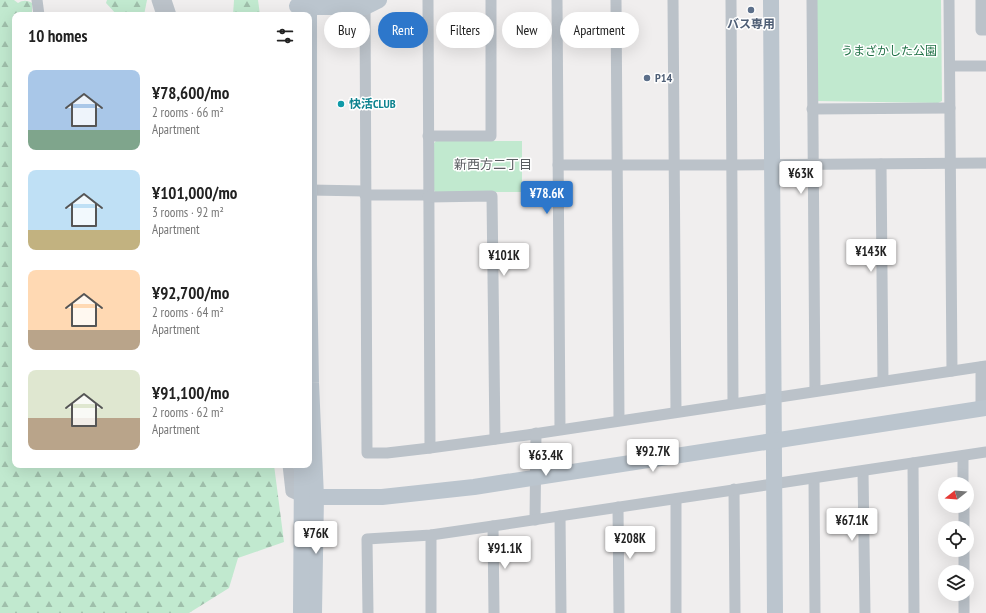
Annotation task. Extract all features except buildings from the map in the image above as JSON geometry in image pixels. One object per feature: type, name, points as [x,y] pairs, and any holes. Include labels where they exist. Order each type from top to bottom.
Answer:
[{"type":"street","points":[[37,0],[39,12]]},
{"type":"street","points":[[157,0],[161,12]]},
{"type":"street","points":[[166,0],[170,12]]},
{"type":"street","points":[[428,0],[430,448]]},
{"type":"street","points":[[428,136],[491,136],[490,0]]},
{"type":"street","points":[[557,0],[560,429]]},
{"type":"street","points":[[616,0],[619,420]]},
{"type":"street","points":[[673,0],[676,412]]},
{"type":"street","points":[[731,0],[733,403]]},
{"type":"street","points":[[771,0],[775,613]]},
{"type":"street","points":[[812,0],[812,164],[815,391]]},
{"type":"street","points":[[949,0],[952,371]]},
{"type":"street","points":[[981,0],[981,30],[986,30]]},
{"type":"street","points":[[288,468],[291,492],[309,497],[374,497],[418,493],[535,477],[983,408],[983,366],[495,439],[430,448],[367,453],[365,193],[369,2],[302,7]]},
{"type":"street","points":[[950,66],[986,66]]},
{"type":"street","points":[[812,109],[950,108]]},
{"type":"street","points":[[558,164],[772,165],[986,163]]},
{"type":"street","points":[[881,164],[883,381]]},
{"type":"street","points":[[312,190],[428,196],[492,196],[495,439]]},
{"type":"street","points":[[535,520],[536,433]]},
{"type":"street","points":[[368,613],[367,540],[431,535],[734,489],[814,479],[986,452]]},
{"type":"street","points":[[963,456],[964,477]]},
{"type":"street","points":[[913,463],[914,613]]},
{"type":"street","points":[[303,468],[309,497]]},
{"type":"street","points":[[309,468],[309,497],[314,613]]},
{"type":"street","points":[[302,613],[301,583],[309,497],[310,468]]},
{"type":"street","points":[[863,471],[865,613]]},
{"type":"street","points":[[814,479],[815,613]]},
{"type":"street","points":[[734,489],[735,613]]},
{"type":"street","points":[[676,499],[676,613]]},
{"type":"street","points":[[618,507],[619,613]]},
{"type":"street","points":[[560,516],[561,613]]},
{"type":"street","points":[[493,526],[494,613]]},
{"type":"street","points":[[431,535],[431,613]]},
{"type":"street","points":[[964,601],[964,613]]},
{"type":"green space","points":[[0,0],[14,0],[18,3],[27,1],[32,3],[32,12],[12,12],[12,468],[274,468],[284,542],[238,558],[229,588],[189,613],[0,613]]},
{"type":"green space","points":[[107,0],[147,0],[145,12],[114,12],[106,3]]},
{"type":"green space","points":[[234,0],[258,0],[260,12],[233,12]]},
{"type":"green space","name":"うまざかした公園","points":[[816,0],[941,0],[942,101],[938,103],[818,101]]},
{"type":"green space","points":[[436,141],[522,141],[522,192],[435,192],[433,188],[433,144]]},
{"type":"place","name":"バス専用","points":[[751,10]]},
{"type":"place","name":"P14","points":[[647,78]]},
{"type":"place","name":"快活CLUB","points":[[341,104]]},
{"type":"district","name":"新西方二丁目","points":[[493,164]]}]
